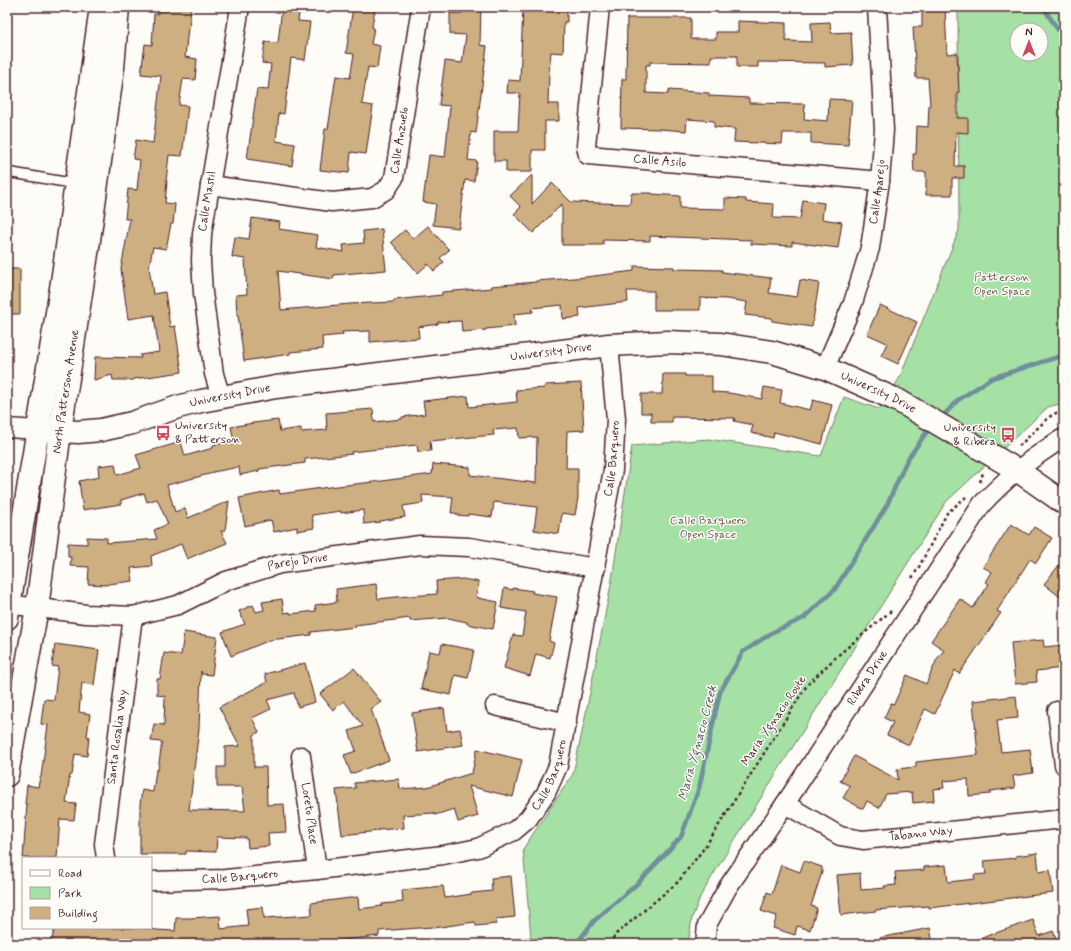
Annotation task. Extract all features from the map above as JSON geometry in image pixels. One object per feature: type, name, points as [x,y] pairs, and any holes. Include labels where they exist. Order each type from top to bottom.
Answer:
[{"type":"main road","name":"North Patterson Avenue","points":[[8,609],[62,282],[101,7]]},
{"type":"main road","name":"North Patterson Avenue","points":[[7,775],[37,608],[60,432],[97,187],[113,68],[118,7]]},
{"type":"main road","name":"University Drive","points":[[38,430],[60,432],[101,430],[132,423],[178,407],[221,396],[276,387],[609,345],[667,342],[721,344],[772,352],[825,368],[899,402],[1017,470],[1064,503]]},
{"type":"street","name":"Calle Mastil","points":[[221,396],[214,374],[204,293],[201,261],[202,234],[240,7]]},
{"type":"street","name":"Calle Anzuelo","points":[[210,185],[332,202],[372,198],[386,190],[394,178],[421,7]]},
{"type":"street","name":"Calle Asilo","points":[[600,7],[586,146],[588,155],[880,181]]},
{"type":"street","name":"Calle Aparejo","points":[[825,368],[853,304],[870,248],[880,181],[884,130],[878,7]]},
{"type":"street","name":"Calle Barquero","points":[[152,881],[225,879],[443,856],[478,848],[514,831],[528,819],[546,794],[558,766],[613,470],[616,419],[609,345]]},
{"type":"street","name":"University Drive","points":[[7,428],[38,430]]},
{"type":"street","name":"Ribera Drive","points":[[705,944],[707,926],[728,886],[785,804],[982,504],[1017,470],[1064,438]]},
{"type":"street","name":"Parejo Drive","points":[[8,609],[37,608],[86,614],[133,616],[178,605],[226,581],[280,564],[420,545],[469,547],[596,568]]},
{"type":"street","name":"Santa Rosalia Way","points":[[106,857],[104,844],[133,616]]},
{"type":"street","points":[[495,706],[567,723]]},
{"type":"street","points":[[1057,711],[1064,765]]},
{"type":"street","name":"Loreto Place","points":[[301,756],[317,870]]},
{"type":"street","name":"Tabano Way","points":[[785,804],[840,836],[863,840],[1064,819]]},
{"type":"lane","points":[[7,172],[97,187]]},
{"type":"path","points":[[1019,446],[1049,417],[1064,410]]},
{"type":"path","points":[[978,485],[983,473]]},
{"type":"path","points":[[911,580],[947,513],[970,493]]},
{"type":"path","name":"Maria Ygnacio Route","points":[[609,944],[616,934],[678,882],[705,847],[807,685],[836,657],[891,612],[895,605]]},
{"type":"green space","points":[[958,7],[1064,7],[1064,403],[1048,407],[946,502],[700,897],[692,918],[688,944],[484,944],[484,942],[531,937],[523,849],[573,774],[612,579],[632,446],[708,439],[821,456],[844,397],[879,409],[899,379],[959,230]]},
{"type":"building","points":[[158,7],[191,7],[185,57],[197,59],[195,80],[183,79],[179,105],[188,106],[182,156],[169,155],[165,203],[175,204],[173,224],[171,224],[166,249],[153,247],[149,267],[153,294],[165,292],[170,327],[175,326],[182,372],[134,380],[113,380],[112,375],[94,380],[95,357],[141,358],[140,355],[159,352],[154,315],[128,319],[121,269],[130,219],[125,219],[128,189],[137,190],[140,160],[133,159],[136,140],[153,143],[161,76],[141,74],[145,44],[152,45],[154,14],[158,14]]},
{"type":"building","points":[[282,7],[300,7],[298,21],[310,22],[305,60],[291,58],[284,114],[279,113],[276,141],[295,144],[292,166],[247,159],[257,89],[268,90],[271,64],[262,63],[265,42],[278,43]]},
{"type":"building","points":[[353,7],[375,7],[372,27],[374,28],[371,44],[380,46],[377,68],[368,67],[362,104],[373,106],[366,154],[351,152],[349,173],[320,170],[325,129],[328,129],[336,76],[350,78],[354,54],[346,53]]},
{"type":"building","points":[[461,7],[481,7],[480,45],[487,46],[476,133],[471,132],[468,160],[477,161],[474,181],[465,180],[459,228],[433,225],[436,204],[423,202],[429,155],[445,157],[450,106],[439,105],[445,61],[462,63],[466,35],[450,34],[450,13],[461,14]]},
{"type":"building","points":[[523,7],[567,7],[567,22],[564,22],[563,53],[551,52],[549,72],[548,104],[559,104],[559,121],[545,121],[545,150],[532,150],[532,172],[506,172],[506,161],[494,161],[494,131],[518,131],[520,93],[507,93],[508,80],[520,81]]},
{"type":"building","points":[[922,7],[945,7],[947,54],[957,53],[959,92],[957,92],[957,118],[968,118],[968,133],[956,132],[955,166],[964,166],[964,178],[952,178],[952,195],[926,195],[926,172],[914,172],[913,154],[916,154],[917,126],[928,127],[930,105],[928,78],[916,78],[913,27],[922,27]]},
{"type":"building","points":[[627,18],[691,18],[691,39],[716,39],[716,32],[738,32],[738,21],[786,23],[786,41],[812,42],[811,23],[830,22],[831,33],[851,32],[853,65],[825,67],[825,63],[758,62],[758,67],[737,67],[737,56],[711,56],[711,63],[650,62],[650,65],[646,65],[646,93],[668,94],[669,90],[709,93],[709,96],[749,98],[749,103],[805,104],[804,119],[828,121],[829,99],[852,100],[848,145],[811,143],[811,133],[783,133],[782,144],[734,142],[735,129],[714,127],[714,121],[687,119],[686,131],[621,128],[622,79],[626,79]]},
{"type":"building","points":[[532,175],[532,204],[552,183],[571,202],[630,204],[631,193],[652,193],[680,196],[680,208],[725,209],[725,198],[746,199],[746,202],[774,204],[773,218],[800,219],[803,200],[824,203],[822,219],[842,222],[838,248],[792,242],[792,246],[751,244],[751,240],[650,236],[650,241],[603,240],[603,245],[562,245],[562,204],[533,233],[514,214],[521,207],[510,196]]},
{"type":"building","points":[[252,218],[280,222],[279,229],[318,235],[316,247],[344,252],[343,245],[364,243],[363,231],[382,229],[386,270],[334,275],[333,279],[278,271],[281,310],[394,302],[394,300],[442,295],[442,292],[492,288],[491,286],[634,271],[634,266],[722,270],[722,272],[771,278],[769,293],[797,297],[800,280],[819,283],[812,327],[772,321],[772,318],[745,315],[747,302],[727,299],[700,298],[700,310],[654,310],[654,291],[627,291],[628,302],[579,308],[580,317],[563,319],[562,305],[532,308],[533,312],[514,314],[515,326],[486,330],[462,332],[461,321],[438,322],[438,324],[418,327],[419,338],[370,342],[370,331],[342,332],[343,335],[322,337],[323,349],[290,352],[290,354],[244,361],[237,315],[236,295],[247,294],[245,259],[232,257],[235,237],[249,239]]},
{"type":"building","points":[[428,226],[449,250],[440,258],[444,262],[434,271],[428,264],[418,273],[391,242],[405,230],[413,239]]},
{"type":"building","points":[[7,269],[20,269],[20,314],[7,314]]},
{"type":"building","points":[[880,305],[917,322],[898,364],[881,356],[887,343],[867,334]]},
{"type":"building","points":[[663,374],[712,376],[712,392],[729,393],[762,399],[764,387],[782,390],[780,403],[810,410],[813,400],[832,405],[822,444],[774,432],[773,438],[751,433],[753,425],[734,421],[735,418],[672,417],[672,422],[651,422],[651,413],[641,413],[641,394],[662,394]]},
{"type":"building","points":[[581,383],[584,430],[567,431],[566,468],[578,468],[578,498],[575,515],[562,513],[559,534],[534,530],[537,507],[494,502],[492,517],[468,514],[468,516],[457,515],[456,513],[451,513],[453,497],[422,495],[423,503],[403,506],[405,517],[380,522],[364,524],[363,510],[312,515],[314,528],[297,531],[297,527],[274,532],[271,520],[245,526],[239,498],[279,490],[280,494],[432,474],[433,464],[470,467],[470,475],[536,483],[537,437],[519,438],[518,428],[493,430],[494,435],[430,441],[431,451],[418,452],[417,445],[351,452],[352,454],[305,459],[305,463],[259,469],[259,471],[240,475],[239,467],[213,472],[167,485],[175,512],[185,508],[188,518],[229,501],[225,530],[221,531],[227,543],[187,559],[181,544],[151,556],[152,566],[131,568],[133,581],[107,585],[88,584],[89,567],[70,566],[71,557],[68,557],[68,543],[87,544],[87,537],[107,538],[107,543],[157,539],[154,530],[168,524],[157,499],[147,502],[144,493],[121,500],[121,504],[83,510],[79,481],[99,477],[98,466],[115,464],[117,475],[141,468],[136,455],[181,442],[185,456],[213,448],[213,445],[234,441],[231,427],[253,423],[278,420],[280,431],[301,428],[301,432],[327,430],[326,413],[373,409],[374,422],[402,419],[402,417],[425,414],[423,401],[468,396],[469,407],[517,402],[516,390],[545,388],[545,385]]},
{"type":"building","points":[[1011,524],[1029,535],[1034,527],[1052,538],[1036,563],[1030,559],[997,611],[1001,613],[959,674],[955,670],[935,714],[925,709],[909,745],[887,735],[893,722],[884,718],[891,703],[894,704],[907,675],[926,684],[937,659],[944,650],[931,641],[960,599],[973,608],[989,584],[986,582],[992,572],[983,567]]},
{"type":"building","points":[[1064,559],[1064,600],[1044,584]]},
{"type":"building","points":[[463,579],[479,582],[476,597],[498,602],[493,629],[467,624],[467,622],[448,618],[410,621],[410,618],[355,625],[356,627],[311,632],[311,635],[270,640],[231,656],[222,632],[245,624],[239,611],[253,605],[256,612],[264,610],[262,602],[282,599],[284,613],[290,612],[290,614],[316,611],[315,605],[337,602],[336,589],[376,584],[378,599],[437,594],[436,581]]},
{"type":"building","points":[[504,588],[533,591],[532,593],[557,597],[549,641],[554,643],[550,658],[536,654],[530,676],[504,668],[513,635],[522,636],[526,612],[501,608]]},
{"type":"building","points":[[184,632],[217,637],[212,675],[202,674],[201,671],[199,729],[189,810],[245,811],[242,787],[217,787],[217,767],[225,767],[225,747],[240,746],[219,707],[267,682],[265,674],[305,663],[315,702],[298,707],[294,693],[267,700],[271,709],[252,718],[259,732],[254,735],[254,767],[266,767],[267,805],[284,804],[286,832],[268,833],[269,846],[248,848],[247,838],[217,837],[216,852],[186,851],[186,854],[140,854],[140,804],[142,790],[153,792],[162,742],[151,741],[154,724],[164,725],[165,696],[157,695],[157,679],[160,679],[164,653],[181,655]]},
{"type":"building","points":[[1043,640],[1044,647],[1064,645],[1064,668],[1036,671],[1037,682],[1015,684],[1011,643]]},
{"type":"building","points":[[55,644],[99,650],[94,685],[82,683],[79,712],[90,714],[87,736],[89,737],[87,756],[75,754],[72,775],[70,775],[66,803],[76,804],[74,820],[60,819],[57,857],[23,857],[27,785],[38,787],[41,777],[48,725],[41,724],[44,699],[54,700],[58,667],[52,666]]},
{"type":"building","points":[[442,644],[474,650],[468,678],[455,675],[451,695],[421,689],[429,651],[440,653]]},
{"type":"building","points":[[354,668],[381,702],[371,709],[389,760],[351,774],[344,755],[356,751],[349,731],[363,726],[344,701],[333,710],[320,694]]},
{"type":"building","points":[[1016,696],[1018,718],[997,720],[1001,752],[1030,749],[1033,773],[1013,776],[1015,788],[990,791],[990,794],[969,796],[968,779],[943,781],[944,788],[933,789],[934,801],[913,803],[912,792],[886,794],[879,808],[867,801],[863,809],[843,798],[850,786],[840,781],[854,756],[898,780],[897,769],[916,767],[916,762],[978,755],[973,701]]},
{"type":"building","points":[[444,708],[447,731],[460,729],[463,745],[418,752],[412,713]]},
{"type":"building","points":[[477,749],[522,760],[513,797],[469,786],[478,816],[458,822],[454,809],[435,815],[434,813],[403,815],[404,828],[342,835],[336,790],[356,788],[354,783],[399,779],[400,789],[427,787],[472,773]]},
{"type":"building","points":[[1037,853],[1039,872],[1050,870],[1053,893],[929,908],[929,906],[876,910],[841,915],[837,875],[860,873],[861,890],[885,888],[884,886],[896,885],[895,872],[924,870],[924,867],[946,865],[948,882],[975,879],[974,875],[986,874],[984,861],[1016,858],[1015,856]]},
{"type":"building","points":[[804,861],[822,867],[822,872],[811,906],[817,908],[810,930],[797,926],[795,935],[773,928],[777,916],[761,911],[767,892],[772,894],[781,865],[800,872]]},
{"type":"building","points":[[511,876],[515,917],[496,919],[496,924],[476,926],[475,922],[433,928],[379,931],[379,936],[334,941],[334,944],[58,944],[51,942],[55,929],[150,929],[175,931],[176,918],[220,916],[221,929],[248,926],[246,909],[263,907],[264,918],[312,915],[311,903],[358,897],[359,909],[382,906],[382,904],[403,902],[402,890],[443,886],[445,898],[492,891],[491,878]]},
{"type":"building","points":[[1033,920],[1039,936],[1053,931],[1058,944],[970,944],[970,942]]},
{"type":"building","points":[[930,928],[933,944],[879,944],[879,938]]},
{"type":"waterway","name":"Maria Ygnacio Creek","points":[[1043,7],[1064,39]]},
{"type":"waterway","name":"Maria Ygnacio Creek","points":[[940,419],[958,400],[992,378],[1064,355]]},
{"type":"waterway","name":"Maria Ygnacio Creek","points":[[576,944],[594,921],[638,883],[681,837],[699,788],[720,692],[743,652],[773,632],[804,618],[835,589],[887,505],[907,460],[932,427]]},
{"type":"place","name":"University & Patterson","points":[[163,433]]},
{"type":"place","name":"University & Ribera","points":[[1008,435]]},
{"type":"park label","name":"Patterson Open Space","points":[[1002,285]]},
{"type":"park label","name":"Calle Barquero Open Space","points":[[708,528]]}]
